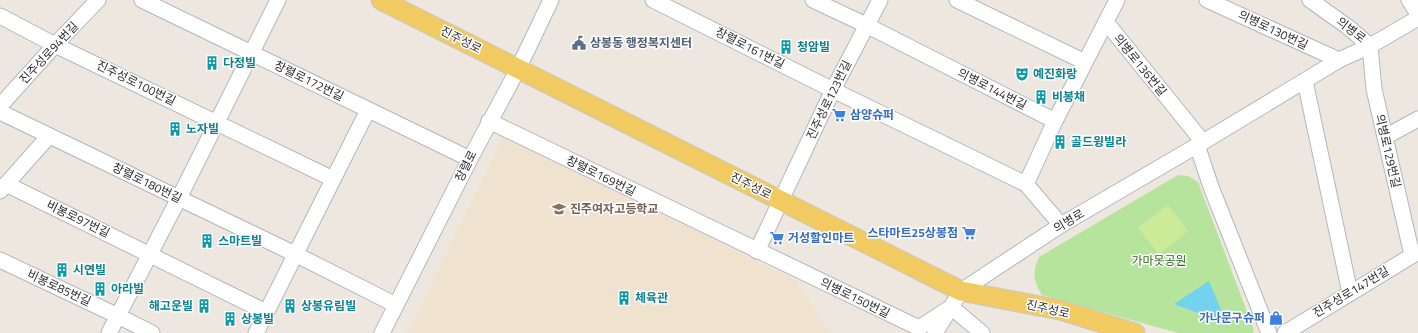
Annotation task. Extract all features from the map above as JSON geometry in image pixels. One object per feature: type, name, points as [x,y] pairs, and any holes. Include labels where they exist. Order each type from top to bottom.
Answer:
[{"type":"main road","name":"진주성로","points":[[381,0],[781,201],[956,299],[1060,310],[1135,333]]},
{"type":"street","name":"진주성로94번길","points":[[0,106],[98,0]]},
{"type":"street","name":"창렬로172번길","points":[[142,0],[470,159]]},
{"type":"street","points":[[109,333],[179,198],[278,0]]},
{"type":"street","name":"창렬로","points":[[382,333],[470,159],[518,69],[551,0]]},
{"type":"street","points":[[813,0],[866,25]]},
{"type":"street","name":"진주성로123번길","points":[[757,250],[834,90],[880,0]]},
{"type":"street","points":[[957,0],[1084,62]]},
{"type":"street","points":[[1106,22],[1117,0]]},
{"type":"street","name":"의병로130번길","points":[[1207,0],[1339,60]]},
{"type":"street","name":"의병로","points":[[935,333],[956,299],[1061,225],[1200,144],[1339,60],[1370,46],[1348,27],[1310,0]]},
{"type":"street","points":[[1410,0],[1418,14]]},
{"type":"street","name":"창렬로161번길","points":[[663,2],[834,90]]},
{"type":"street","name":"진주성로100번길","points":[[0,16],[55,45],[333,179]]},
{"type":"street","points":[[1370,46],[1418,18]]},
{"type":"street","name":"의병로136번길","points":[[1054,121],[1106,22],[1200,144]]},
{"type":"street","name":"의병로144번길","points":[[866,25],[1054,121]]},
{"type":"street","name":"의병로129번길","points":[[1370,46],[1374,89],[1415,254]]},
{"type":"street","points":[[1305,81],[1350,293]]},
{"type":"street","points":[[834,90],[1026,184],[1061,225]]},
{"type":"street","points":[[256,333],[368,110]]},
{"type":"street","name":"창렬로180번길","points":[[0,112],[295,254],[396,305]]},
{"type":"street","points":[[1385,137],[1418,119]]},
{"type":"street","name":"창렬로169번길","points":[[490,121],[757,250]]},
{"type":"street","points":[[1026,184],[1054,121]]},
{"type":"street","points":[[3,187],[49,136]]},
{"type":"street","points":[[1200,144],[1211,187],[1269,333]]},
{"type":"street","name":"비봉로97번길","points":[[3,187],[149,255],[266,312]]},
{"type":"street","name":"의병로150번길","points":[[757,250],[919,328],[956,299]]},
{"type":"street","name":"진주성로147번길","points":[[1285,333],[1415,254]]},
{"type":"street","name":"비봉로85번길","points":[[0,260],[118,316]]},
{"type":"street","points":[[956,299],[982,333]]},
{"type":"street","points":[[118,316],[152,333]]},
{"type":"shaded area","name":"진주여자고등학교","points":[[504,136],[797,281],[830,333],[407,333]]},
{"type":"green space","name":"가마못공원","points":[[1178,175],[1188,176],[1198,182],[1254,330],[1253,333],[1178,333],[1042,295],[1034,276],[1035,267],[1039,257]]},
{"type":"green space","points":[[1168,205],[1188,231],[1159,254],[1138,228]]},
{"type":"water","points":[[1209,281],[1227,324],[1174,304]]},
{"type":"place","name":"상봉동 행정복지센터","points":[[579,43]]},
{"type":"place","name":"청암빌","points":[[786,47]]},
{"type":"place","name":"다정빌","points":[[212,63]]},
{"type":"place","name":"예진화랑","points":[[1022,74]]},
{"type":"place","name":"비봉채","points":[[1041,97]]},
{"type":"place","name":"삼양슈퍼","points":[[839,115]]},
{"type":"place","name":"노자빌","points":[[175,129]]},
{"type":"place","name":"골드윙빌라","points":[[1060,142]]},
{"type":"place","name":"진주여자고등학교","points":[[559,209]]},
{"type":"place","name":"스타마트25상봉점","points":[[969,233]]},
{"type":"place","name":"거성할인마트","points":[[777,238]]},
{"type":"place","name":"스마트빌","points":[[207,241]]},
{"type":"place","name":"시연빌","points":[[62,270]]},
{"type":"place","name":"아라빌","points":[[100,289]]},
{"type":"place","name":"체육관","points":[[624,298]]},
{"type":"place","name":"해고운빌","points":[[204,306]]},
{"type":"place","name":"상봉유림빌","points":[[290,306]]},
{"type":"place","name":"가나문구슈퍼","points":[[1276,318]]},
{"type":"place","name":"상봉빌","points":[[230,319]]}]
